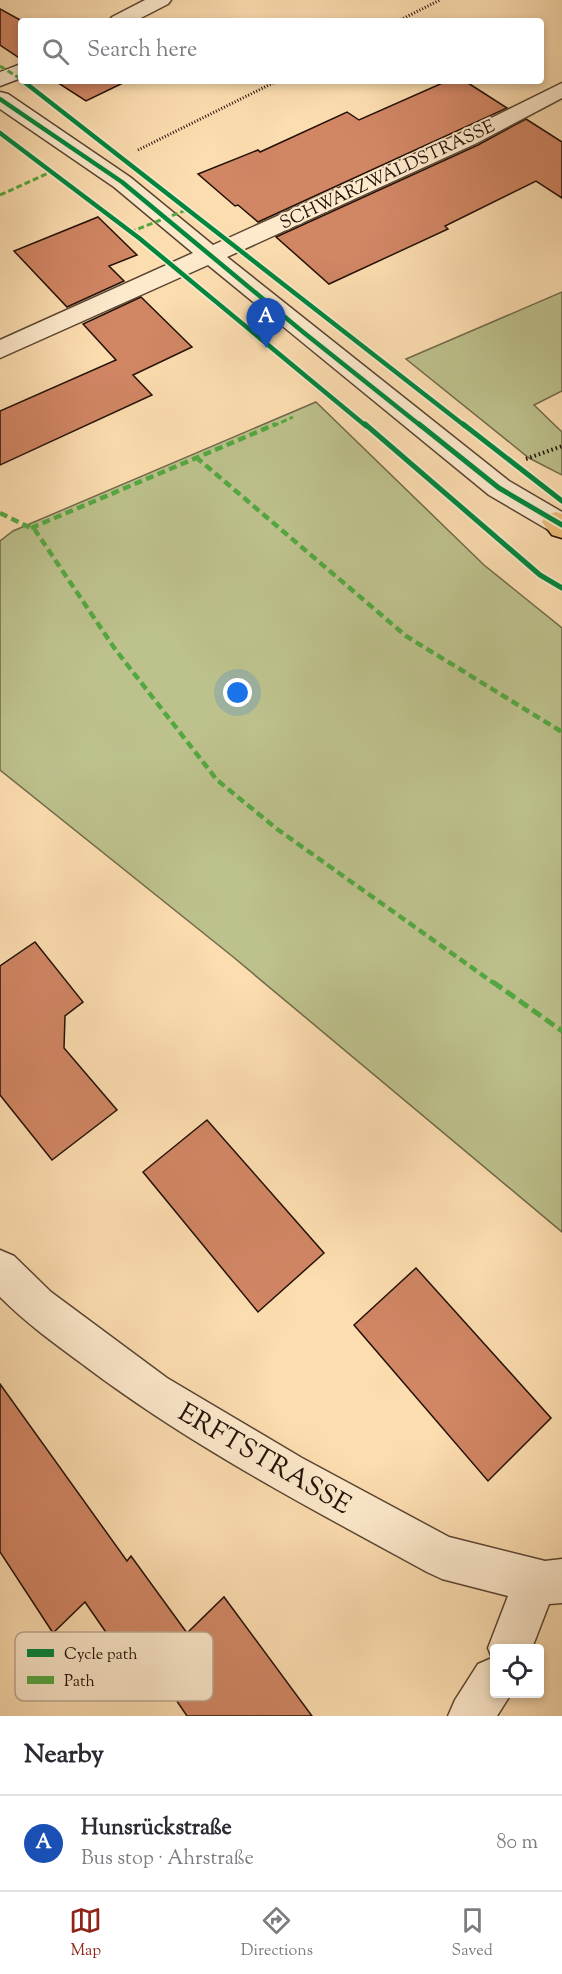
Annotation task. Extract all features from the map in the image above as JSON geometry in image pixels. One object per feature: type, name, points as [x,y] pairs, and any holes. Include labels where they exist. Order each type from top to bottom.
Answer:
[{"type":"street","points":[[125,18],[161,0]]},
{"type":"street","points":[[0,80],[18,71]]},
{"type":"street","name":"SCHWARZWALDSTRASSE","points":[[0,350],[469,138],[562,89]]},
{"type":"street","points":[[0,99],[122,182],[210,256],[499,488],[560,525]]},
{"type":"street","name":"ERFTSTRASSE","points":[[0,1270],[37,1306],[153,1392],[287,1473],[442,1557],[549,1581]]},
{"type":"street","points":[[512,1644],[549,1581]]},
{"type":"street","points":[[471,1716],[490,1688]]},
{"type":"path","points":[[404,18],[440,0]]},
{"type":"path","points":[[132,153],[271,84]]},
{"type":"path","points":[[521,462],[562,446]]},
{"type":"green space","points":[[562,292],[562,391],[534,405],[562,432],[562,475],[529,458],[406,359]]},
{"type":"green space","points":[[316,402],[484,565],[562,628],[562,1232],[232,956],[0,770],[0,541],[13,531]]},
{"type":"building","points":[[0,9],[18,19],[18,57],[0,45]]},
{"type":"building","points":[[60,84],[121,84],[86,101]]},
{"type":"building","points":[[440,84],[470,84],[507,108],[258,222],[238,205],[235,206],[198,174],[258,150],[260,152],[347,112],[359,120]]},
{"type":"building","points":[[526,119],[562,142],[562,198],[536,181],[445,226],[448,229],[329,284],[276,237],[478,145]]},
{"type":"building","points":[[98,217],[137,255],[109,266],[124,281],[67,307],[14,251]]},
{"type":"building","points":[[141,297],[192,347],[133,375],[152,395],[0,465],[0,411],[116,360],[83,324]]},
{"type":"building","points":[[35,942],[83,1002],[65,1016],[64,1048],[117,1110],[52,1160],[0,1095],[0,966]]},
{"type":"building","points":[[207,1120],[324,1253],[258,1312],[143,1172]]},
{"type":"building","points":[[416,1268],[551,1418],[488,1481],[354,1325]]},
{"type":"building","points":[[0,1384],[127,1561],[131,1556],[186,1632],[106,1632],[85,1602],[52,1632],[0,1552]]},
{"type":"building","points":[[224,1597],[312,1716],[187,1716],[177,1701],[213,1701],[213,1632],[188,1632]]},
{"type":"marked path","points":[[0,66],[18,77]]},
{"type":"marked path","points":[[0,195],[53,171]]},
{"type":"marked path","points":[[130,232],[189,209]]},
{"type":"marked path","points":[[31,528],[293,417]]},
{"type":"marked path","points":[[196,457],[406,636],[562,732]]},
{"type":"marked path","points":[[0,513],[35,530],[115,649],[217,780],[277,829],[562,1031]]},
{"type":"cycle path","points":[[27,84],[562,501]]},
{"type":"cycle path","points":[[0,99],[122,182],[303,332],[499,488],[562,525]]},
{"type":"cycle path","points":[[0,133],[139,238],[207,293],[341,404],[540,575],[562,588]]},
{"type":"place","name":"Hunsrückstraße","points":[[266,348]]}]
